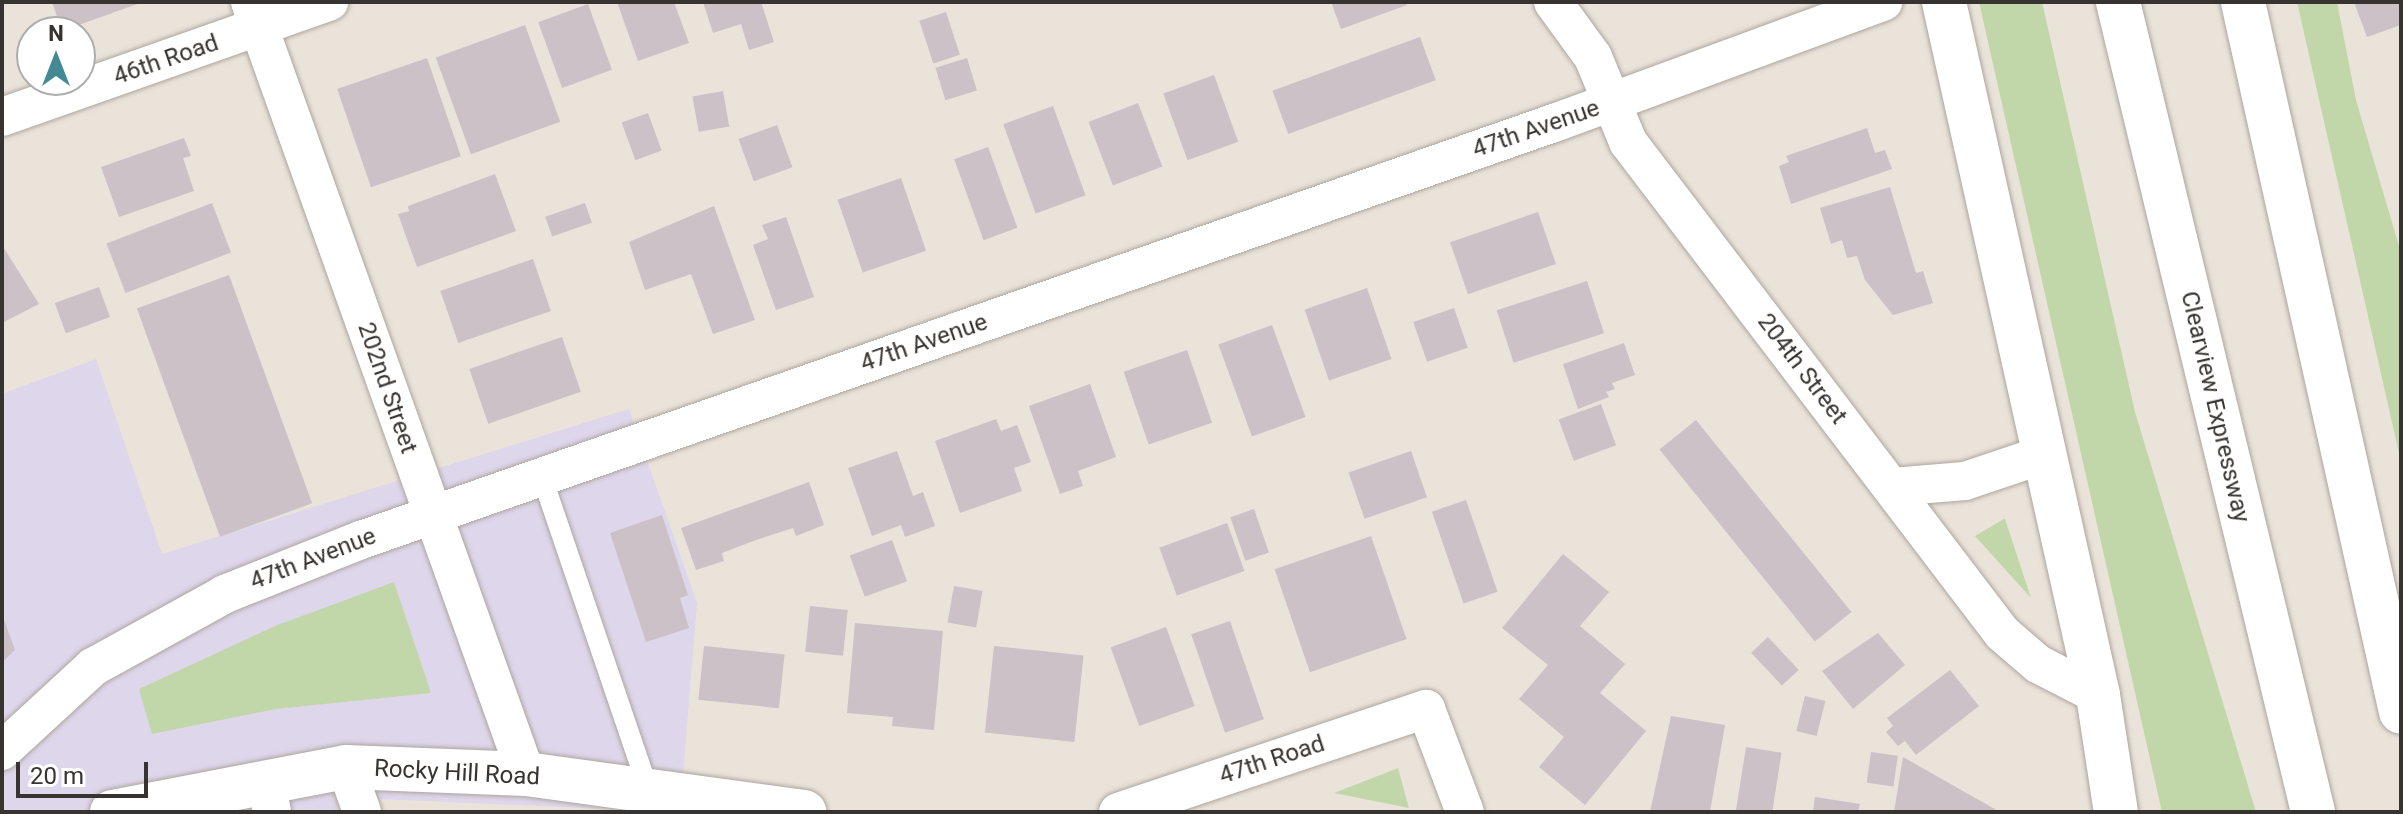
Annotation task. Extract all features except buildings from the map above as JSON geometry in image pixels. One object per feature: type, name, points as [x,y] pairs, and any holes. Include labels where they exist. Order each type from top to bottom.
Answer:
[{"type":"main road","points":[[1944,2],[2098,695],[2116,812]]},
{"type":"main road","name":"Clearview Expressway","points":[[2118,2],[2313,812]]},
{"type":"main road","points":[[2243,2],[2401,712]]},
{"type":"main road","name":"Rocky Hill Road","points":[[112,812],[269,797],[346,767],[526,774],[804,812]]},
{"type":"street","name":"46th Road","points":[[2,117],[254,15],[329,2]]},
{"type":"street","name":"204th Street","points":[[1553,2],[1593,57],[1628,142],[2019,651],[2098,695]]},
{"type":"street","name":"47th Avenue","points":[[2,751],[93,667],[225,594],[432,516],[1613,102],[1883,2]]},
{"type":"street","name":"202nd Street","points":[[254,15],[526,774]]},
{"type":"street","points":[[1892,487],[1965,481],[2045,454]]},
{"type":"street","name":"47th Road","points":[[1118,812],[1426,709],[1465,812]]},
{"type":"street","points":[[346,767],[362,812]]},
{"type":"lane","points":[[542,477],[649,791]]},
{"type":"shaded area","points":[[96,359],[162,554],[629,409],[697,603],[680,812],[380,799],[373,812],[2,812],[2,394]]},
{"type":"green space","points":[[1979,2],[2042,2],[2135,412],[2256,812],[2162,812]]},
{"type":"green space","points":[[2297,2],[2337,2],[2356,100],[2401,253],[2401,462]]},
{"type":"green space","points":[[2005,519],[2031,598],[1975,536]]},
{"type":"green space","points":[[394,582],[431,693],[276,709],[152,734],[139,689],[275,626]]},
{"type":"green space","points":[[1398,768],[1409,808],[1334,793]]}]
